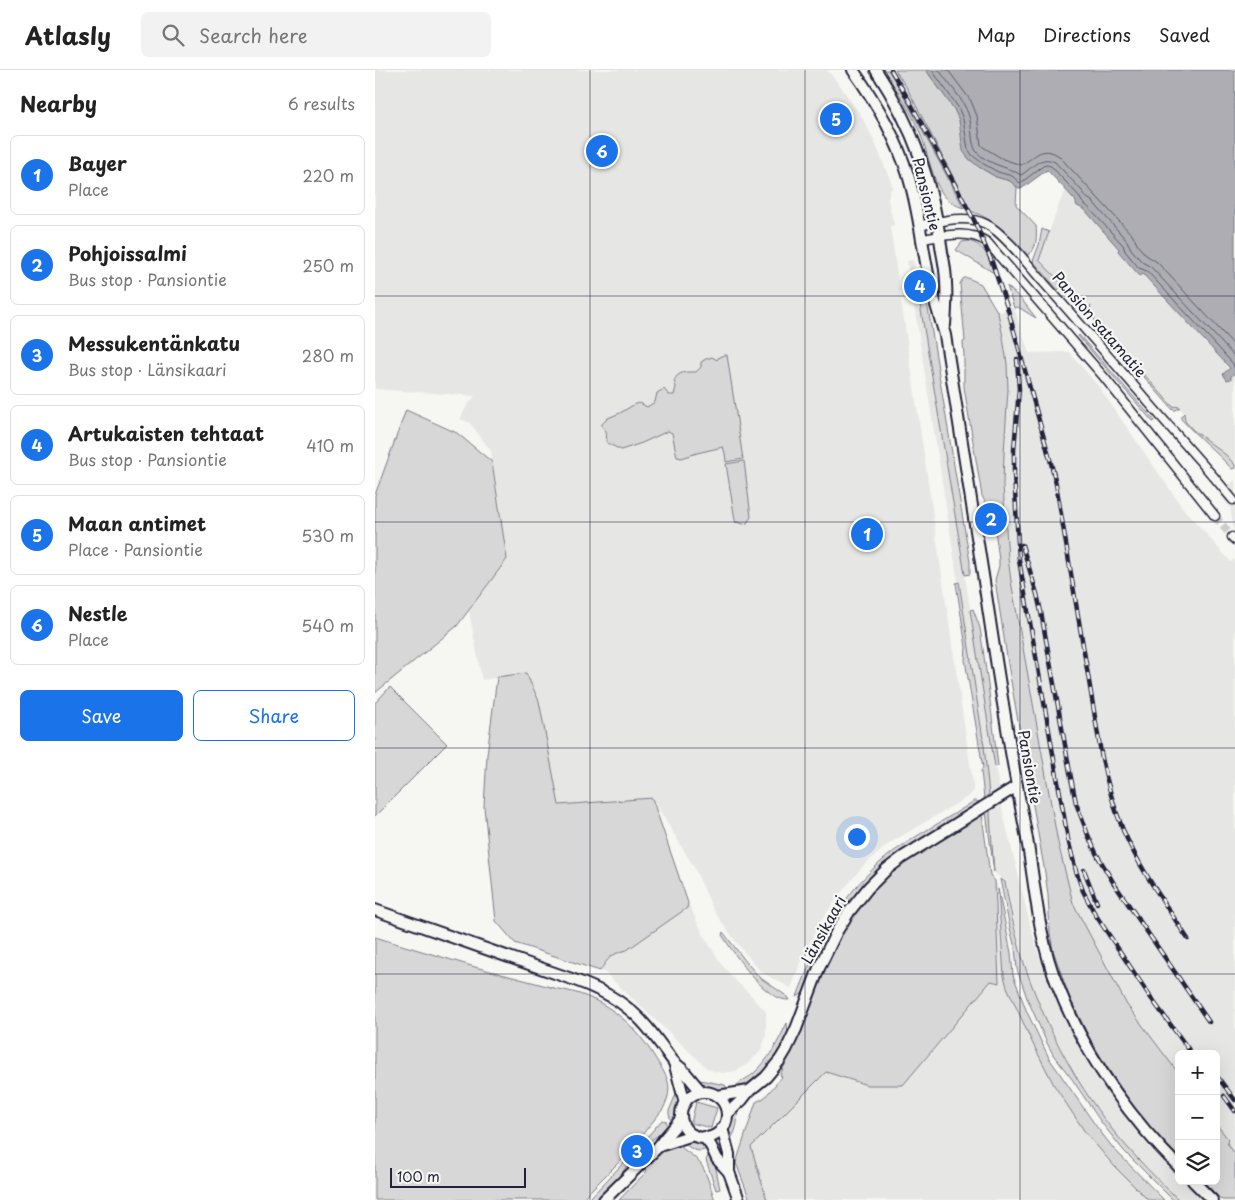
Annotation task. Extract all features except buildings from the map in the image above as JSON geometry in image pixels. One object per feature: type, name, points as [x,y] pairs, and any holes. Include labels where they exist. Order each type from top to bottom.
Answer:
[{"type":"street","name":"Pansiontie","points":[[853,70],[875,102],[894,139],[908,177],[930,284],[945,335],[998,677],[1044,941],[1056,983],[1079,1033],[1111,1085],[1147,1132],[1175,1163]]},
{"type":"street","name":"Pansiontie","points":[[876,70],[895,101],[916,143],[928,180],[938,222],[947,283],[945,335]]},
{"type":"street","name":"Pansion satamatie","points":[[919,226],[951,220],[977,221],[988,224],[995,230],[1015,250],[1233,500]]},
{"type":"street","name":"Pansion satamatie","points":[[921,239],[955,234],[976,236],[987,242],[1104,377],[1215,516]]},
{"type":"street","name":"Länsikaari","points":[[727,1114],[749,1091],[766,1077],[786,1050],[819,968],[843,920],[863,893],[887,869],[903,857],[1017,786]]},
{"type":"street","points":[[375,910],[595,987],[617,1000],[635,1014],[701,1092]]},
{"type":"street","points":[[674,1062],[685,1103]]},
{"type":"street","points":[[717,1096],[749,1091]]},
{"type":"street","points":[[659,1146],[698,1136],[714,1135],[722,1128],[727,1114],[725,1105],[717,1096],[710,1093],[701,1092],[692,1096],[685,1103],[681,1118],[684,1126],[698,1136],[711,1146],[717,1159],[729,1172]]},
{"type":"street","points":[[604,1200],[659,1146],[681,1118]]},
{"type":"street","points":[[722,1128],[729,1154],[729,1172],[739,1200]]},
{"type":"street","points":[[1197,1185],[1212,1200]]},
{"type":"shaded area","points":[[375,70],[827,70],[860,114],[873,138],[893,187],[890,190],[888,200],[894,225],[890,226],[973,792],[890,843],[864,865],[818,925],[791,988],[761,972],[736,942],[714,911],[694,867],[652,798],[559,805],[539,701],[526,673],[482,680],[469,611],[507,559],[491,451],[470,423],[460,419],[475,396],[375,389]]},
{"type":"shaded area","points":[[884,70],[888,70],[901,91],[964,208],[949,201],[939,188],[914,120]]},
{"type":"shaded area","points":[[888,70],[895,70],[907,88],[977,221],[992,255],[1011,309],[1014,308],[1029,353],[1069,352],[1099,387],[1182,507],[1231,562],[1235,559],[1235,1154],[1227,1143],[1228,1139],[1220,1129],[1220,1050],[1175,1050],[1175,1069],[1127,1005],[1073,903],[1058,843],[1008,558],[1003,467],[1007,364],[998,313],[1006,310],[998,284],[971,220]]},
{"type":"shaded area","points":[[895,70],[926,70],[954,109],[959,120],[968,158],[979,167],[996,177],[1010,181],[1017,187],[1016,205],[1036,226],[1035,245],[1028,255],[1003,229],[971,211],[907,88]]},
{"type":"shaded area","points":[[1066,191],[1075,200],[1077,206],[1084,209],[1230,368],[1227,371],[1231,377],[1235,374],[1235,465],[1226,455],[1193,430],[1185,421],[1185,414],[1180,408],[1172,406],[1089,312],[1090,306],[1084,300],[1078,300],[1039,260],[1061,199]]},
{"type":"shaded area","points":[[1042,229],[1049,232],[1039,260],[1078,300],[1084,300],[1082,302],[1077,301],[1062,286],[1058,290],[1033,261]]},
{"type":"shaded area","points":[[968,241],[983,249],[994,273],[956,250],[962,242]]},
{"type":"shaded area","points":[[913,260],[1003,813],[1039,956],[1050,987],[1064,1016],[1090,1065],[1106,1089],[1129,1121],[1175,1172],[1175,1185],[1188,1185],[1203,1200],[1179,1200],[1135,1156],[1110,1127],[1088,1095],[1047,1022],[1023,960],[1005,882],[994,872],[984,746],[907,261]]},
{"type":"shaded area","points":[[968,278],[981,284],[998,313],[1003,337],[1008,389],[1003,485],[1008,558],[1058,843],[1073,903],[1127,1005],[1175,1069],[1175,1153],[1155,1135],[1134,1107],[1091,1041],[1069,996],[1053,950],[1045,873],[995,580],[999,560],[993,514],[989,514],[988,507],[982,496],[964,387],[963,342],[965,341],[960,284],[962,280]]},
{"type":"shaded area","points":[[1007,286],[1022,300],[1036,318],[1018,307],[1014,308]]},
{"type":"shaded area","points":[[922,291],[928,308],[970,562],[970,574],[965,575],[918,292]]},
{"type":"shaded area","points":[[1091,306],[1089,312],[1172,406],[1180,407],[1173,410],[1087,312]]},
{"type":"shaded area","points":[[1079,335],[1155,421],[1153,422]]},
{"type":"shaded area","points":[[727,355],[743,459],[726,462],[723,447],[682,458],[677,457],[672,433],[668,431],[621,450],[607,443],[606,431],[601,425],[608,418],[635,404],[640,403],[647,407],[655,402],[657,393],[664,389],[669,395],[674,395],[676,387],[674,381],[678,375],[696,372],[701,367],[701,362],[712,357],[717,360]]},
{"type":"shaded area","points":[[406,410],[457,433],[492,462],[507,559],[457,626],[375,693],[375,495]]},
{"type":"shaded area","points":[[1184,413],[1185,421],[1193,430],[1226,455],[1235,465],[1235,468],[1232,469],[1193,432],[1181,419]]},
{"type":"shaded area","points":[[744,461],[751,517],[747,523],[743,524],[736,523],[735,520],[726,464]]},
{"type":"shaded area","points":[[1235,480],[1235,533],[1230,507],[1219,494]]},
{"type":"shaded area","points":[[959,582],[984,746],[989,794],[984,798],[981,771],[983,768],[965,660],[966,647],[956,583]]},
{"type":"shaded area","points":[[973,609],[980,628],[989,692],[998,766],[995,767],[970,610]]},
{"type":"shaded area","points":[[526,673],[539,701],[559,805],[652,798],[688,903],[687,908],[627,950],[611,957],[600,971],[515,943],[496,921],[484,807],[487,755],[497,677]]},
{"type":"shaded area","points":[[390,687],[447,744],[375,816],[375,703]]},
{"type":"shaded area","points":[[974,801],[979,802],[906,848],[880,868],[865,883],[840,916],[820,953],[803,993],[797,997],[815,951],[833,919],[866,876],[903,845]]},
{"type":"shaded area","points":[[990,811],[990,815],[994,872],[986,812]]},
{"type":"shaded area","points":[[982,815],[990,875],[995,881],[999,983],[991,981],[903,1085],[867,1085],[826,1072],[751,1147],[767,1200],[750,1200],[736,1163],[756,1102],[764,1098],[782,1077],[780,1075],[832,955],[852,917],[865,899],[891,873],[929,846]]},
{"type":"shaded area","points":[[1000,879],[1005,882],[1023,960],[1039,1004],[1071,1069],[1111,1128],[1179,1200],[1173,1200],[1124,1151],[1054,1056],[1027,998],[1017,969],[1015,948]]},
{"type":"shaded area","points":[[995,881],[998,889],[1004,976],[1032,1042],[1054,1085],[1085,1132],[1115,1167],[1148,1200],[767,1200],[750,1147],[826,1072],[867,1085],[903,1085],[991,981],[999,983]]},
{"type":"shaded area","points":[[998,889],[1011,953],[1013,975],[1027,1012],[1049,1058],[1113,1148],[1164,1200],[1148,1200],[1115,1167],[1085,1132],[1054,1085],[1007,987],[1004,976]]},
{"type":"shaded area","points":[[688,903],[704,936],[722,965],[766,1012],[766,1036],[760,1052],[745,1066],[736,1071],[722,1073],[707,1068],[604,972],[600,971],[616,933],[638,912]]},
{"type":"shaded area","points":[[723,932],[759,977],[790,1000],[780,999],[751,975],[722,935]]},
{"type":"shaded area","points":[[375,937],[475,967],[573,992],[601,1003],[636,1031],[663,1070],[669,1087],[667,1101],[663,1109],[624,1157],[581,1200],[375,1200]]},
{"type":"shaded area","points":[[787,1023],[787,1036],[771,1061],[755,1078],[734,1090],[740,1082],[753,1074],[764,1063],[777,1044]]},
{"type":"shaded area","points":[[700,1080],[725,1085],[729,1091],[716,1090],[700,1085],[697,1082]]},
{"type":"shaded area","points":[[679,1091],[679,1108],[672,1124],[669,1111]]},
{"type":"shaded area","points":[[696,1102],[717,1108],[711,1128],[691,1123]]},
{"type":"shaded area","points":[[737,1110],[736,1127],[728,1142],[729,1125]]},
{"type":"shaded area","points":[[663,1120],[666,1121],[668,1128],[650,1141],[647,1137]]},
{"type":"shaded area","points":[[1220,1129],[1228,1139],[1227,1143],[1235,1154],[1235,1200],[1222,1200],[1207,1185],[1220,1185]]},
{"type":"shaded area","points":[[689,1140],[699,1142],[707,1149],[697,1151],[682,1142]]},
{"type":"shaded area","points":[[677,1143],[702,1165],[715,1200],[619,1200],[647,1171],[645,1167],[649,1163]]},
{"type":"shaded area","points":[[710,1154],[716,1169],[720,1189],[716,1190],[706,1160]]},
{"type":"shaded area","points":[[629,1157],[631,1160],[614,1184],[598,1200],[588,1200]]},
{"type":"water","points":[[926,70],[1235,70],[1235,374],[1231,376],[1231,379],[1227,380],[1223,374],[1230,368],[1143,274],[1140,276],[1138,274],[1084,209],[1077,206],[1075,200],[1047,170],[1021,189],[1010,181],[996,177],[968,158],[963,151],[959,120],[954,109]]},
{"type":"tunnel","points":[[1215,516],[1232,537]]},
{"type":"railway","points":[[891,70],[974,220],[992,262],[1008,310],[1056,484],[1101,753],[1110,792],[1123,830],[1137,859],[1188,939]]},
{"type":"railway","points":[[1017,359],[1019,389],[1014,474],[1019,560],[1068,839],[1083,891],[1095,914],[1151,998],[1189,1050]]},
{"type":"railway","points":[[1022,545],[1041,612],[1076,803],[1088,835],[1113,882],[1209,1022]]},
{"type":"railway","points":[[1084,870],[1097,903]]},
{"type":"railway","points":[[1220,1080],[1235,1100]]},
{"type":"railway","points":[[1224,1096],[1235,1111]]},
{"type":"place","name":"Maan antimet","points":[[836,119]]},
{"type":"place","name":"Nestle","points":[[602,151]]},
{"type":"place","name":"Artukaisten tehtaat","points":[[920,286]]},
{"type":"place","name":"Pohjoissalmi","points":[[991,519]]},
{"type":"place","name":"Bayer","points":[[867,534]]},
{"type":"place","name":"Messukentänkatu","points":[[637,1151]]}]
